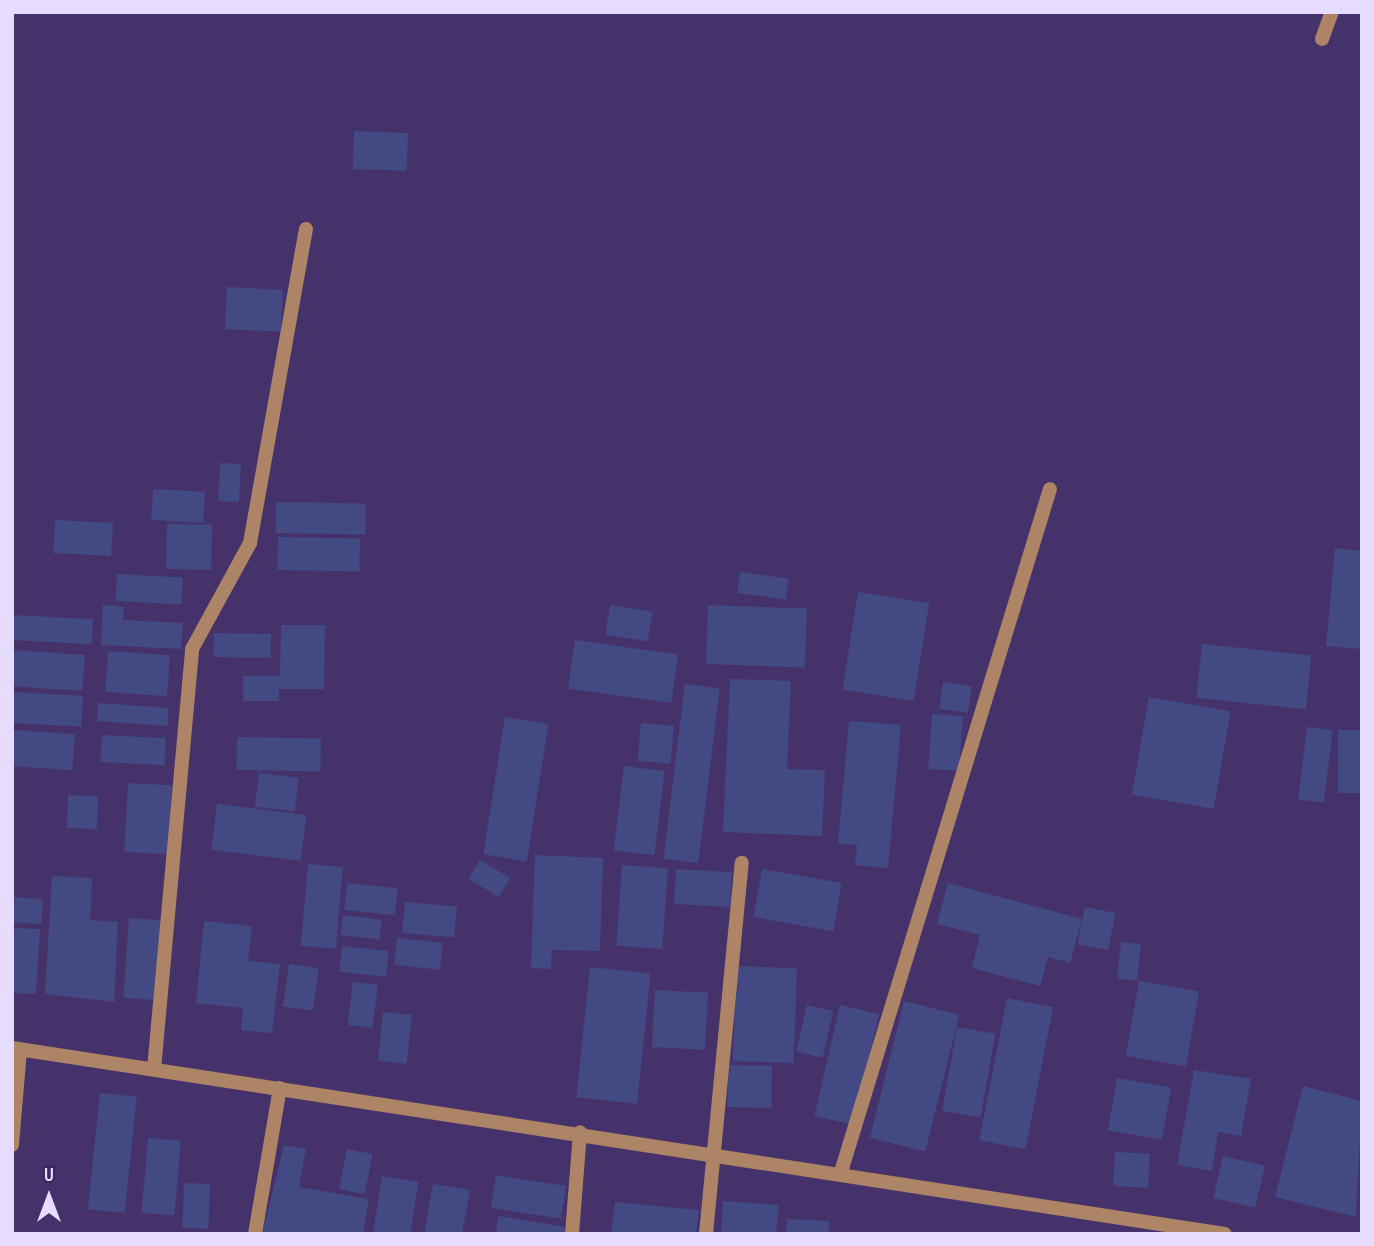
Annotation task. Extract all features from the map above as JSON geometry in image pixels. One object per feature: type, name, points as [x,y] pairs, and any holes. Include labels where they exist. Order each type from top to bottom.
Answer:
[{"type":"street","points":[[1322,38],[1332,12]]},
{"type":"street","points":[[154,1069],[192,649],[250,543],[306,229]]},
{"type":"street","points":[[841,1172],[1050,489]]},
{"type":"street","points":[[706,1234],[742,863]]},
{"type":"street","points":[[12,1144],[16,1049],[712,1152],[1225,1234]]},
{"type":"street","points":[[255,1234],[280,1088]]},
{"type":"street","points":[[572,1234],[580,1132]]},
{"type":"building","points":[[354,131],[408,133],[407,171],[353,169]]},
{"type":"building","points":[[227,287],[283,290],[281,332],[225,329]]},
{"type":"building","points":[[220,463],[241,464],[239,502],[218,501]]},
{"type":"building","points":[[153,489],[205,492],[203,523],[151,520]]},
{"type":"building","points":[[276,502],[366,504],[365,535],[275,533]]},
{"type":"building","points":[[55,520],[113,523],[111,556],[53,553]]},
{"type":"building","points":[[167,524],[212,525],[211,570],[166,569]]},
{"type":"building","points":[[278,537],[360,538],[359,571],[277,570]]},
{"type":"building","points":[[1335,548],[1362,551],[1362,649],[1326,646]]},
{"type":"building","points":[[740,572],[789,579],[786,600],[737,593]]},
{"type":"building","points":[[117,574],[183,577],[181,604],[116,601]]},
{"type":"building","points":[[858,592],[929,603],[914,701],[843,690]]},
{"type":"building","points":[[103,605],[124,607],[123,620],[183,623],[181,649],[101,645]]},
{"type":"building","points":[[610,605],[652,612],[648,641],[605,635]]},
{"type":"building","points":[[708,605],[807,608],[805,667],[706,664]]},
{"type":"building","points":[[12,615],[93,619],[92,644],[12,640]]},
{"type":"building","points":[[281,625],[325,625],[324,689],[279,689],[279,701],[243,701],[243,676],[280,676]]},
{"type":"building","points":[[214,633],[271,634],[271,658],[214,657]]},
{"type":"building","points":[[575,640],[678,654],[671,703],[568,689]]},
{"type":"building","points":[[1202,644],[1311,655],[1306,709],[1196,698]]},
{"type":"building","points":[[12,650],[85,655],[82,691],[12,686]]},
{"type":"building","points":[[108,651],[170,655],[167,696],[105,692]]},
{"type":"building","points":[[730,679],[791,681],[787,769],[825,770],[822,836],[723,832]]},
{"type":"building","points":[[943,682],[972,686],[968,713],[939,709]]},
{"type":"building","points":[[685,684],[720,688],[698,863],[664,859]]},
{"type":"building","points":[[13,692],[83,696],[81,727],[12,723]]},
{"type":"building","points":[[1149,697],[1231,711],[1214,809],[1132,794]]},
{"type":"building","points":[[98,703],[169,708],[168,726],[97,721]]},
{"type":"building","points":[[932,714],[963,716],[959,771],[928,769]]},
{"type":"building","points":[[505,717],[548,724],[527,861],[483,854]]},
{"type":"building","points":[[849,721],[901,725],[888,868],[855,865],[857,845],[838,844]]},
{"type":"building","points":[[641,723],[674,726],[671,764],[638,761]]},
{"type":"building","points":[[1307,727],[1333,730],[1324,803],[1298,799]]},
{"type":"building","points":[[13,730],[75,734],[72,770],[12,766]]},
{"type":"building","points":[[1338,730],[1362,730],[1362,793],[1338,793]]},
{"type":"building","points":[[102,735],[166,738],[164,765],[101,762]]},
{"type":"building","points":[[237,737],[321,738],[320,771],[236,770]]},
{"type":"building","points":[[624,766],[665,771],[654,855],[614,850]]},
{"type":"building","points":[[259,773],[299,778],[295,812],[255,807]]},
{"type":"building","points":[[128,783],[172,785],[168,854],[124,852]]},
{"type":"building","points":[[68,795],[98,796],[97,829],[67,828]]},
{"type":"building","points":[[217,804],[306,815],[301,861],[211,850]]},
{"type":"building","points":[[535,855],[603,858],[600,951],[552,950],[551,969],[531,968]]},
{"type":"building","points":[[480,860],[510,878],[499,897],[469,879]]},
{"type":"building","points":[[308,864],[343,867],[336,949],[301,946]]},
{"type":"building","points":[[622,865],[668,868],[662,949],[616,946]]},
{"type":"building","points":[[676,869],[732,872],[730,907],[674,904]]},
{"type":"building","points":[[762,869],[842,883],[833,931],[753,917]]},
{"type":"building","points":[[52,876],[92,878],[90,920],[118,922],[114,1002],[45,994]]},
{"type":"building","points":[[347,883],[398,888],[395,915],[344,910]]},
{"type":"building","points":[[948,883],[1082,919],[1070,963],[1048,957],[1040,986],[972,968],[980,935],[937,924]]},
{"type":"building","points":[[12,897],[43,899],[41,924],[12,922]]},
{"type":"building","points":[[405,902],[457,907],[454,937],[402,933]]},
{"type":"building","points":[[1085,907],[1115,913],[1108,950],[1078,944]]},
{"type":"building","points":[[343,915],[382,920],[379,940],[341,935]]},
{"type":"building","points":[[129,918],[161,920],[155,1000],[123,998]]},
{"type":"building","points":[[204,921],[252,926],[248,961],[280,964],[272,1033],[241,1030],[243,1008],[196,1003]]},
{"type":"building","points":[[12,928],[40,929],[36,994],[12,993]]},
{"type":"building","points":[[397,938],[443,943],[440,970],[394,965]]},
{"type":"building","points":[[1121,942],[1141,944],[1137,981],[1117,979]]},
{"type":"building","points":[[342,946],[389,951],[386,977],[339,972]]},
{"type":"building","points":[[289,964],[319,968],[313,1011],[283,1007]]},
{"type":"building","points":[[736,966],[797,968],[794,1063],[733,1061]]},
{"type":"building","points":[[590,967],[651,973],[637,1104],[576,1097]]},
{"type":"building","points":[[1139,981],[1199,992],[1186,1066],[1126,1056]]},
{"type":"building","points":[[353,982],[378,985],[373,1028],[348,1025]]},
{"type":"building","points":[[655,990],[708,993],[705,1050],[652,1047]]},
{"type":"building","points":[[1007,998],[1053,1007],[1025,1149],[979,1140]]},
{"type":"building","points":[[904,1001],[959,1015],[925,1152],[870,1138]]},
{"type":"building","points":[[807,1005],[833,1011],[823,1058],[796,1052]]},
{"type":"building","points":[[840,1005],[879,1014],[853,1125],[814,1116]]},
{"type":"building","points":[[383,1012],[412,1015],[407,1064],[378,1061]]},
{"type":"building","points":[[957,1027],[995,1034],[981,1117],[942,1111]]},
{"type":"building","points":[[728,1065],[772,1066],[771,1108],[727,1107]]},
{"type":"building","points":[[1194,1070],[1251,1079],[1241,1136],[1218,1132],[1212,1171],[1177,1165]]},
{"type":"building","points":[[1117,1078],[1171,1088],[1162,1140],[1108,1130]]},
{"type":"building","points":[[1303,1086],[1362,1101],[1356,1217],[1275,1197]]},
{"type":"building","points":[[100,1093],[137,1097],[125,1213],[88,1209]]},
{"type":"building","points":[[148,1138],[181,1141],[174,1216],[141,1213]]},
{"type":"building","points":[[284,1145],[306,1149],[299,1187],[369,1199],[363,1234],[262,1234]]},
{"type":"building","points":[[347,1149],[373,1154],[365,1194],[339,1189]]},
{"type":"building","points":[[1115,1152],[1150,1154],[1148,1188],[1113,1186]]},
{"type":"building","points":[[1223,1156],[1265,1166],[1255,1208],[1213,1198]]},
{"type":"building","points":[[496,1175],[566,1186],[561,1219],[491,1208]]},
{"type":"building","points":[[382,1176],[419,1182],[410,1234],[373,1232]]},
{"type":"building","points":[[184,1183],[210,1184],[208,1229],[182,1228]]},
{"type":"building","points":[[433,1184],[470,1190],[462,1234],[424,1234]]},
{"type":"building","points":[[723,1201],[779,1205],[776,1234],[721,1234]]},
{"type":"building","points":[[615,1202],[699,1210],[696,1234],[611,1234]]},
{"type":"building","points":[[498,1216],[565,1227],[564,1234],[496,1234]]},
{"type":"building","points":[[787,1219],[829,1221],[829,1234],[786,1234]]}]
